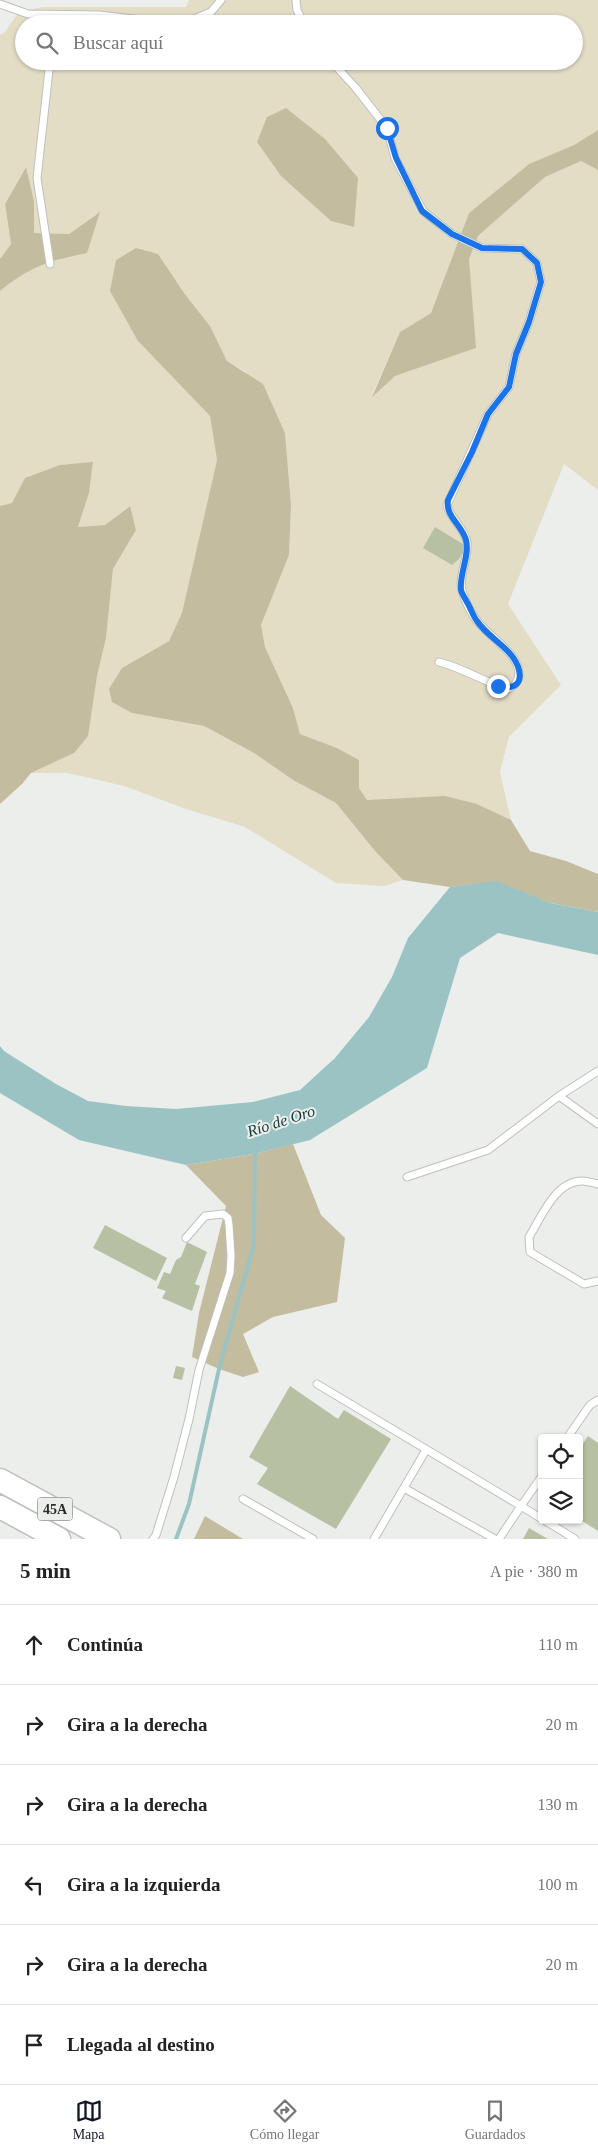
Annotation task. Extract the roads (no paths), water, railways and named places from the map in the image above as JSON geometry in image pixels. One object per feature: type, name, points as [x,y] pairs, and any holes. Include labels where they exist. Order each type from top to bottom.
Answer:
[{"type":"highway","name":"45A","points":[[0,1480],[109,1539]]},
{"type":"highway","name":"45A","points":[[0,1507],[59,1539]]},
{"type":"lane","points":[[203,15],[210,12],[221,0]]},
{"type":"lane","points":[[296,0],[300,15]]},
{"type":"lane","points":[[0,4],[28,14],[38,15]]},
{"type":"lane","points":[[49,70],[37,178],[50,264]]},
{"type":"lane","points":[[339,70],[355,87],[387,128],[396,158],[422,211],[452,234],[482,248],[522,249],[537,263],[541,282],[529,322],[516,354],[509,387],[488,414],[447,505],[448,512],[464,532],[467,543],[461,590],[477,622],[516,660],[520,672],[518,682],[513,688],[508,689],[454,666],[439,662]]},
{"type":"lane","points":[[407,1177],[488,1150],[559,1096],[598,1071]]},
{"type":"lane","points":[[559,1096],[598,1124]]},
{"type":"lane","points":[[598,1184],[581,1181],[570,1184],[557,1193],[529,1237],[528,1245],[530,1252],[584,1284],[598,1281]]},
{"type":"lane","points":[[153,1539],[156,1535],[174,1477],[199,1370],[230,1274],[230,1225],[228,1218],[223,1214],[205,1216],[186,1238]]},
{"type":"lane","points":[[317,1384],[538,1517]]},
{"type":"lane","points":[[570,1434],[590,1404],[598,1400]]},
{"type":"lane","points":[[374,1539],[426,1450]]},
{"type":"lane","points":[[499,1539],[540,1479]]},
{"type":"lane","points":[[404,1488],[495,1539]]},
{"type":"lane","points":[[243,1499],[313,1539]]},
{"type":"lane","points":[[550,1524],[575,1539]]},
{"type":"water","name":"Río de Oro","points":[[496,881],[551,903],[598,912],[598,955],[498,933],[460,958],[427,1068],[310,1140],[254,1154],[186,1165],[79,1140],[0,1093],[0,1046],[4,1051],[56,1084],[88,1101],[126,1106],[176,1109],[253,1102],[300,1090],[335,1058],[369,1017],[392,977],[408,938],[450,887]]},
{"type":"waterway","points":[[176,1539],[189,1504],[219,1369],[254,1244],[255,1149]]}]
